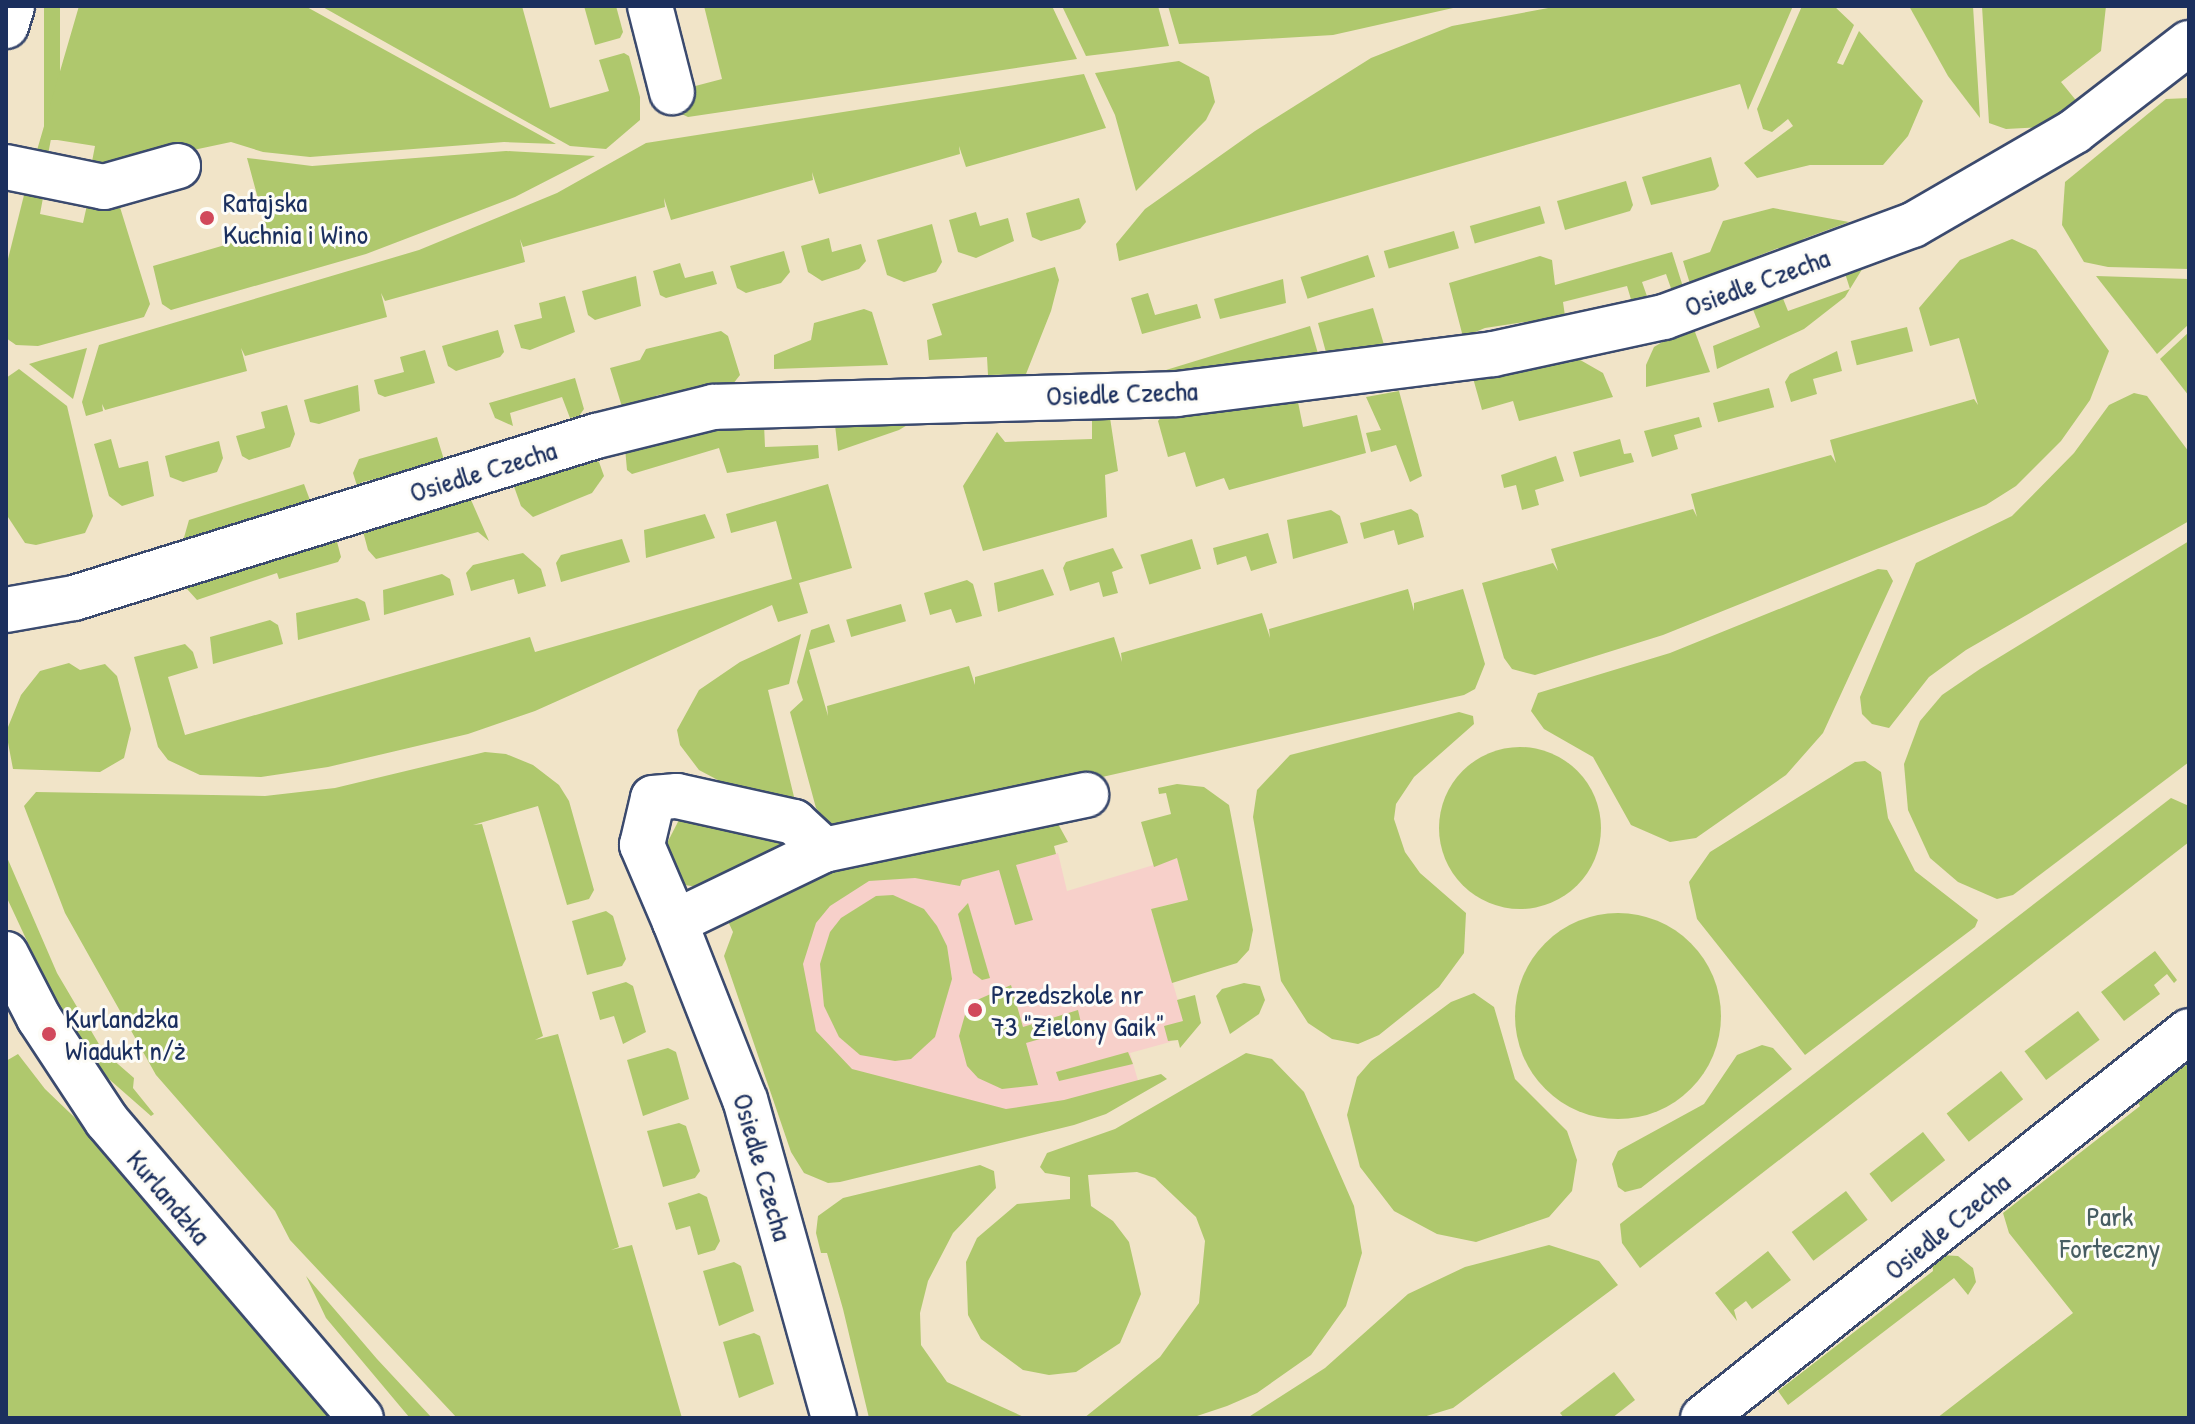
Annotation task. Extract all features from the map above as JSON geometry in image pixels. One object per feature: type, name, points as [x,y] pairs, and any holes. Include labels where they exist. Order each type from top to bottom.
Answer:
[{"type":"street","points":[[6,26],[12,6]]},
{"type":"street","points":[[650,6],[672,92]]},
{"type":"street","name":"Osiedle Czecha","points":[[6,610],[74,598],[596,436],[713,407],[1177,394],[1493,354],[1664,317],[1913,225],[2075,131],[2189,43]]},
{"type":"street","points":[[6,167],[104,187],[178,166]]},
{"type":"street","points":[[675,922],[824,850],[1086,795]]},
{"type":"street","name":"Osiedle Czecha","points":[[824,850],[794,822],[677,796],[653,798],[642,845],[745,1100],[834,1418]]},
{"type":"street","name":"Kurlandzka","points":[[6,954],[39,1018],[107,1121],[361,1418]]},
{"type":"street","name":"Osiedle Czecha","points":[[1703,1418],[2189,1031]]},
{"type":"shaded area","name":"Przedszkole nr 73 \"Zielony Gaik\"","points":[[1058,853],[1067,891],[1177,858],[1188,900],[1151,909],[1184,1021],[1170,1042],[1130,1053],[1141,1091],[832,1180],[738,918],[879,855],[1016,865]]},
{"type":"green space","points":[[44,6],[60,6],[60,140],[44,140]]},
{"type":"green space","points":[[79,6],[305,6],[556,144],[504,142],[310,157],[263,152],[231,142],[90,172],[95,146],[51,139],[46,165],[33,164]]},
{"type":"green space","points":[[321,6],[522,6],[550,108],[609,91],[599,60],[624,53],[629,56],[640,97],[640,120],[606,149],[570,146]]},
{"type":"green space","points":[[584,6],[616,6],[623,32],[620,38],[595,45]]},
{"type":"green space","points":[[704,6],[1052,6],[1077,59],[688,117],[675,111],[661,95],[722,79]]},
{"type":"green space","points":[[1062,6],[1158,6],[1169,46],[1086,56]]},
{"type":"green space","points":[[1168,6],[1462,6],[1333,35],[1179,44]]},
{"type":"green space","points":[[1559,6],[1793,6],[1748,110],[1740,84],[1119,261],[1116,244],[1145,209],[1255,131],[1371,58],[1452,26]]},
{"type":"green space","points":[[1802,6],[1834,6],[1854,25],[1837,63],[1843,65],[1859,31],[1923,101],[1908,136],[1883,165],[1810,165],[1757,178],[1744,163],[1793,126],[1788,119],[1772,132],[1763,129],[1757,109]]},
{"type":"green space","points":[[1909,6],[1973,6],[1980,118],[1948,76]]},
{"type":"green space","points":[[1982,6],[2106,6],[2101,51],[2061,82],[2079,104],[2042,127],[2006,129],[1989,123]]},
{"type":"green space","points":[[1179,61],[1209,77],[1215,102],[1206,120],[1136,191],[1115,115],[1095,73]]},
{"type":"green space","points":[[1084,74],[1106,128],[966,167],[959,146],[960,154],[819,194],[812,172],[813,180],[671,220],[664,198],[665,207],[523,247],[520,239],[525,262],[385,301],[381,293],[387,317],[245,356],[241,348],[247,371],[105,410],[102,404],[103,411],[86,416],[82,402],[99,345],[419,250],[557,193],[646,143]]},
{"type":"green space","points":[[2189,98],[2189,269],[2108,267],[2084,262],[2062,225],[2065,182],[2166,99]]},
{"type":"green space","points":[[506,151],[595,156],[515,197],[366,254],[171,310],[162,304],[153,266],[249,238],[248,232],[266,228],[247,158],[312,166]]},
{"type":"green space","points":[[1711,157],[1719,186],[1715,190],[1651,205],[1642,177]]},
{"type":"green space","points":[[1626,181],[1633,205],[1630,211],[1565,230],[1557,201]]},
{"type":"green space","points":[[27,183],[45,187],[40,214],[83,223],[89,196],[119,204],[150,304],[144,317],[38,346],[16,345],[6,338],[6,267]]},
{"type":"green space","points":[[1079,198],[1086,222],[1080,229],[1041,241],[1032,237],[1026,213]]},
{"type":"green space","points":[[1540,206],[1545,223],[1475,243],[1470,226]]},
{"type":"green space","points":[[1773,208],[1849,222],[1803,239],[1801,245],[1783,252],[1778,248],[1725,269],[1723,275],[1691,287],[1683,261],[1710,252],[1723,221]]},
{"type":"green space","points":[[976,212],[980,226],[1008,218],[1014,241],[976,258],[958,252],[949,220]]},
{"type":"green space","points":[[932,224],[942,262],[936,272],[904,282],[887,275],[877,240]]},
{"type":"green space","points":[[1454,231],[1459,248],[1389,268],[1384,251]]},
{"type":"green space","points":[[829,238],[832,252],[861,244],[866,261],[859,269],[822,281],[808,272],[801,246]]},
{"type":"green space","points":[[2012,239],[2036,250],[2109,351],[2090,400],[2061,441],[2016,486],[1986,505],[1663,635],[1535,675],[1512,669],[1504,658],[1482,583],[1553,563],[1558,571],[1551,549],[1693,509],[1697,517],[1691,494],[1831,455],[1836,463],[1830,440],[1974,399],[1978,405],[1959,338],[1930,346],[1919,308],[1960,260]]},
{"type":"green space","points":[[784,251],[790,272],[781,283],[746,293],[737,288],[730,266]]},
{"type":"green space","points":[[1672,252],[1684,290],[1673,294],[1666,274],[1642,282],[1649,302],[1633,306],[1627,286],[1563,302],[1565,316],[1485,328],[1463,337],[1449,283],[1540,256],[1552,260],[1555,285]]},
{"type":"green space","points":[[1368,255],[1375,277],[1308,299],[1300,277]]},
{"type":"green space","points":[[1869,258],[1850,289],[1843,267]]},
{"type":"green space","points":[[680,263],[685,278],[713,271],[717,284],[666,298],[660,295],[653,271]]},
{"type":"green space","points":[[1055,267],[1059,280],[1051,311],[1026,374],[988,375],[987,357],[929,360],[927,340],[942,335],[932,304]]},
{"type":"green space","points":[[636,276],[641,306],[595,320],[588,315],[582,291]]},
{"type":"green space","points":[[2096,276],[2189,279],[2189,324],[2157,354]]},
{"type":"green space","points":[[1283,279],[1286,303],[1220,319],[1214,299]]},
{"type":"green space","points":[[1850,289],[1845,297],[1804,329],[1717,369],[1713,346],[1760,327],[1750,302],[1780,291],[1788,311]]},
{"type":"green space","points":[[1148,293],[1155,315],[1197,304],[1201,318],[1142,334],[1131,298]]},
{"type":"green space","points":[[565,296],[575,332],[530,350],[521,348],[514,325],[542,318],[539,303]]},
{"type":"green space","points":[[1373,308],[1385,348],[1327,356],[1318,323]]},
{"type":"green space","points":[[864,309],[872,312],[888,365],[774,369],[774,355],[811,340],[814,323]]},
{"type":"green space","points":[[1692,324],[1710,372],[1646,387],[1646,365],[1654,347]]},
{"type":"green space","points":[[1310,326],[1319,357],[1153,374]]},
{"type":"green space","points":[[1907,327],[1913,351],[1857,365],[1851,341]]},
{"type":"green space","points":[[498,330],[504,352],[500,357],[456,371],[448,366],[442,346]]},
{"type":"green space","points":[[721,331],[728,336],[740,375],[729,389],[724,384],[658,395],[623,410],[610,368],[640,360],[646,349]]},
{"type":"green space","points":[[2189,332],[2189,396],[2160,359]]},
{"type":"green space","points":[[87,348],[73,399],[29,364],[42,360]]},
{"type":"green space","points":[[425,350],[435,383],[385,397],[378,394],[374,380],[404,372],[400,357]]},
{"type":"green space","points":[[1837,351],[1842,371],[1813,379],[1817,394],[1791,402],[1785,382],[1790,374]]},
{"type":"green space","points":[[1575,357],[1603,373],[1613,397],[1519,421],[1513,401],[1482,410],[1471,371],[1490,374],[1572,362]]},
{"type":"green space","points":[[19,369],[67,406],[93,516],[85,533],[36,545],[25,543],[6,514],[6,378]]},
{"type":"green space","points":[[575,378],[584,409],[579,416],[570,418],[562,397],[510,413],[513,426],[495,418],[489,403]]},
{"type":"green space","points":[[358,385],[360,411],[319,424],[310,422],[304,400]]},
{"type":"green space","points":[[1769,388],[1774,407],[1718,422],[1713,403]]},
{"type":"green space","points":[[1399,391],[1422,476],[1410,482],[1396,445],[1371,452],[1366,433],[1381,430],[1366,397]]},
{"type":"green space","points":[[2134,393],[2147,396],[2189,452],[2189,521],[1966,650],[1929,677],[1889,728],[1872,724],[1862,714],[1860,697],[1916,563],[2012,516],[2074,453],[2109,405]]},
{"type":"green space","points":[[1297,397],[1303,427],[1357,415],[1366,453],[1229,490],[1224,478],[1196,487],[1185,452],[1168,457],[1158,421],[1162,416],[1252,408],[1256,402]]},
{"type":"green space","points":[[287,405],[295,434],[290,447],[249,460],[242,456],[236,436],[265,428],[261,412]]},
{"type":"green space","points":[[1109,411],[1118,471],[1105,475],[1107,517],[983,551],[963,486],[997,432],[1005,442],[1092,439],[1092,412]]},
{"type":"green space","points":[[1699,417],[1702,427],[1674,435],[1678,449],[1652,457],[1644,431]]},
{"type":"green space","points":[[909,419],[909,424],[899,430],[838,451],[835,425]]},
{"type":"green space","points":[[764,424],[765,447],[818,445],[819,458],[727,473],[719,448],[632,474],[627,470],[625,448],[703,433],[709,426]]},
{"type":"green space","points":[[437,437],[445,463],[362,482],[358,489],[353,473],[359,459]]},
{"type":"green space","points":[[111,439],[119,468],[148,461],[154,496],[122,506],[109,496],[94,444]]},
{"type":"green space","points":[[1620,439],[1624,454],[1631,453],[1634,462],[1580,477],[1573,452]]},
{"type":"green space","points":[[219,441],[223,458],[217,472],[183,482],[170,477],[165,456]]},
{"type":"green space","points":[[1556,456],[1564,481],[1535,490],[1539,505],[1522,510],[1516,485],[1504,488],[1501,475]]},
{"type":"green space","points":[[592,458],[599,462],[604,476],[592,493],[533,517],[521,506],[512,481]]},
{"type":"green space","points":[[304,484],[311,503],[183,541],[189,520]]},
{"type":"green space","points":[[828,484],[852,568],[799,583],[808,613],[778,622],[772,605],[535,711],[468,734],[328,767],[261,777],[200,775],[168,760],[158,747],[134,657],[185,644],[193,652],[198,668],[168,677],[185,735],[530,637],[535,652],[792,579],[776,521],[731,533],[726,514]]},
{"type":"green space","points":[[468,493],[489,541],[478,532],[376,559],[368,550],[361,524]]},
{"type":"green space","points":[[1411,509],[1418,514],[1424,537],[1398,545],[1394,530],[1364,539],[1360,523]]},
{"type":"green space","points":[[1331,510],[1340,516],[1348,543],[1293,559],[1287,520]]},
{"type":"green space","points":[[705,514],[715,538],[646,558],[644,530]]},
{"type":"green space","points":[[1268,533],[1277,563],[1251,571],[1246,556],[1217,565],[1213,548]]},
{"type":"green space","points":[[335,534],[341,557],[338,562],[279,579],[277,573],[197,600],[178,579]]},
{"type":"green space","points":[[622,539],[630,562],[561,582],[556,563],[561,555]]},
{"type":"green space","points":[[1192,539],[1201,569],[1149,584],[1140,555]]},
{"type":"green space","points":[[2189,541],[2189,762],[2013,895],[1997,899],[1958,882],[1930,858],[1908,810],[1904,764],[1920,721],[1942,695],[1980,669]]},
{"type":"green space","points":[[1113,548],[1123,568],[1112,572],[1118,593],[1103,597],[1099,582],[1070,591],[1063,568],[1066,562]]},
{"type":"green space","points":[[523,553],[541,569],[546,586],[518,594],[514,579],[471,591],[466,573],[473,565]]},
{"type":"green space","points":[[1043,569],[1054,595],[998,612],[994,583]]},
{"type":"green space","points":[[1878,569],[1887,570],[1893,581],[1823,733],[1786,775],[1696,838],[1670,842],[1631,825],[1593,757],[1544,729],[1531,711],[1538,693],[1670,653]]},
{"type":"green space","points":[[442,574],[450,579],[454,595],[384,615],[383,590]]},
{"type":"green space","points":[[967,580],[973,584],[982,616],[956,623],[951,609],[930,615],[924,593]]},
{"type":"green space","points":[[1408,589],[1414,611],[1414,603],[1463,589],[1485,664],[1475,689],[1464,695],[864,831],[832,827],[816,808],[790,712],[803,700],[797,682],[811,630],[829,624],[835,642],[809,650],[828,716],[827,706],[969,666],[975,685],[975,677],[1114,637],[1122,662],[1121,653],[1262,613],[1270,638],[1269,629]]},
{"type":"green space","points":[[357,598],[365,602],[370,620],[298,640],[296,613]]},
{"type":"green space","points":[[901,604],[906,621],[851,637],[846,620]]},
{"type":"green space","points":[[270,620],[278,625],[283,644],[213,664],[210,637]]},
{"type":"green space","points":[[801,634],[789,684],[768,690],[796,805],[731,787],[699,770],[680,745],[677,730],[699,690],[740,662]]},
{"type":"green space","points":[[69,663],[80,670],[105,664],[117,676],[131,729],[124,758],[100,772],[13,769],[6,732],[21,695],[40,671]]},
{"type":"green space","points":[[1459,712],[1473,716],[1474,724],[1414,777],[1396,804],[1394,819],[1405,852],[1420,873],[1466,913],[1464,953],[1439,987],[1379,1035],[1358,1044],[1332,1039],[1308,1023],[1281,981],[1253,817],[1257,790],[1290,755]]},
{"type":"green space","points":[[1520,747],[1551,753],[1577,771],[1595,797],[1601,828],[1595,859],[1577,885],[1551,903],[1520,909],[1489,903],[1463,885],[1445,859],[1439,828],[1445,797],[1463,771],[1489,753]]},
{"type":"green space","points":[[485,752],[506,754],[533,765],[559,785],[569,801],[594,890],[589,899],[567,905],[538,806],[473,825],[482,824],[543,1036],[535,1040],[558,1034],[619,1247],[611,1250],[632,1245],[682,1418],[457,1418],[290,1240],[275,1211],[156,1075],[65,913],[24,806],[36,792],[265,796],[335,788]]},
{"type":"green space","points":[[1865,761],[1881,772],[1888,818],[1915,871],[1978,920],[1975,927],[1805,1055],[1697,919],[1689,882],[1710,852],[1855,762]]},
{"type":"green space","points":[[1177,784],[1204,787],[1229,805],[1253,930],[1249,950],[1237,963],[1172,983],[1151,909],[1188,900],[1177,858],[1154,867],[1141,822],[1171,814],[1166,793],[1159,794],[1158,788]]},
{"type":"green space","points":[[2171,798],[2189,806],[2189,842],[1640,1268],[1622,1243],[1620,1224]]},
{"type":"green space","points":[[681,816],[786,842],[698,887],[678,884],[665,847]]},
{"type":"green space","points":[[1057,822],[1068,842],[1054,846],[1056,854],[1016,865],[1033,920],[1015,925],[999,870],[962,880],[960,886],[915,878],[869,881],[830,906],[816,923],[803,964],[816,1031],[852,1069],[1006,1109],[1064,1100],[1161,1074],[1167,1079],[1106,1114],[1074,1125],[840,1182],[828,1183],[804,1173],[791,1152],[724,956],[733,932],[726,917],[877,851]]},
{"type":"green space","points":[[6,855],[57,973],[103,1051],[134,1078],[133,1088],[154,1114],[151,1116],[102,1073],[49,988],[6,896]]},
{"type":"green space","points":[[893,895],[924,909],[937,926],[947,946],[952,979],[935,1037],[911,1059],[895,1061],[860,1055],[839,1037],[824,1006],[820,964],[830,932],[841,918],[876,896]]},
{"type":"green space","points":[[968,903],[990,978],[982,980],[973,973],[958,914]]},
{"type":"green space","points":[[606,911],[613,916],[626,959],[622,966],[587,975],[572,921]]},
{"type":"green space","points":[[1618,913],[1657,921],[1691,943],[1713,977],[1721,1016],[1713,1055],[1691,1089],[1657,1111],[1618,1119],[1579,1111],[1545,1089],[1523,1055],[1515,1016],[1523,977],[1545,943],[1579,921]]},
{"type":"green space","points":[[2155,951],[2177,980],[2174,983],[2167,974],[2154,985],[2160,994],[2124,1021],[2101,992]]},
{"type":"green space","points":[[626,982],[633,986],[646,1032],[623,1044],[614,1016],[600,1020],[592,992]]},
{"type":"green space","points":[[1244,983],[1260,986],[1265,1000],[1259,1014],[1230,1034],[1216,996],[1222,989]]},
{"type":"green space","points":[[1011,985],[1023,1027],[1078,1010],[1082,1027],[1026,1043],[1038,1085],[1002,1089],[978,1078],[967,1066],[959,1036],[968,1004]]},
{"type":"green space","points":[[1474,993],[1494,1007],[1515,1079],[1567,1131],[1577,1160],[1572,1191],[1549,1217],[1476,1242],[1437,1234],[1394,1211],[1360,1167],[1347,1115],[1357,1077],[1371,1061],[1451,1002]]},
{"type":"green space","points":[[1195,995],[1201,1023],[1180,1048],[1178,1040],[1168,1041],[1164,1026],[1183,1021],[1177,1000]]},
{"type":"green space","points":[[2078,1011],[2100,1040],[2046,1080],[2024,1051]]},
{"type":"green space","points":[[1762,1045],[1773,1048],[1792,1069],[1641,1188],[1625,1192],[1618,1187],[1612,1164],[1618,1151],[1704,1104],[1737,1055]]},
{"type":"green space","points":[[668,1048],[676,1052],[689,1099],[643,1116],[627,1060]]},
{"type":"green space","points":[[1128,1052],[1133,1064],[1059,1081],[1056,1072]]},
{"type":"green space","points":[[1246,1053],[1272,1059],[1304,1092],[1354,1206],[1362,1253],[1346,1306],[1311,1355],[1257,1393],[1227,1406],[1191,1418],[1084,1418],[1160,1357],[1199,1303],[1205,1241],[1196,1217],[1155,1178],[1137,1172],[1088,1175],[1091,1206],[1113,1221],[1129,1242],[1141,1294],[1120,1343],[1076,1372],[1049,1375],[1023,1370],[981,1339],[968,1315],[966,1262],[977,1238],[1017,1204],[1070,1199],[1070,1177],[1045,1173],[1040,1167],[1047,1153],[1115,1129]]},
{"type":"green space","points":[[18,1054],[45,1089],[94,1136],[330,1418],[6,1418],[6,1061]]},
{"type":"green space","name":"Park Forteczny","points":[[2189,1063],[2189,1418],[1937,1418],[2073,1313],[2009,1233],[2003,1213],[2140,1106],[2136,1099]]},
{"type":"green space","points":[[2001,1071],[2023,1099],[1969,1142],[1947,1113]]},
{"type":"green space","points":[[679,1123],[686,1126],[700,1171],[695,1178],[663,1187],[647,1131]]},
{"type":"green space","points":[[1923,1132],[1945,1160],[1892,1202],[1869,1174]]},
{"type":"green space","points":[[980,1165],[994,1171],[996,1188],[953,1233],[928,1281],[920,1313],[921,1345],[947,1382],[1026,1418],[869,1418],[827,1253],[821,1253],[816,1233],[818,1216],[843,1198]]},
{"type":"green space","points":[[1846,1191],[1868,1220],[1813,1261],[1792,1232]]},
{"type":"green space","points":[[699,1193],[707,1197],[720,1241],[715,1250],[698,1255],[690,1226],[676,1230],[668,1203]]},
{"type":"green space","points":[[1549,1245],[1599,1261],[1618,1285],[1453,1408],[1420,1418],[1247,1418],[1325,1368],[1408,1294],[1465,1267]]},
{"type":"green space","points":[[1768,1251],[1791,1280],[1752,1309],[1746,1301],[1734,1310],[1737,1321],[1715,1293]]},
{"type":"green space","points":[[1958,1256],[1973,1268],[1976,1282],[1968,1295],[1954,1278],[1788,1405],[1778,1391],[1933,1271],[1932,1258]]},
{"type":"green space","points":[[734,1262],[741,1266],[754,1311],[719,1326],[703,1271]]},
{"type":"green space","points":[[306,1276],[432,1418],[409,1417],[326,1318]]},
{"type":"green space","points":[[754,1333],[760,1336],[774,1384],[739,1398],[723,1342]]},
{"type":"green space","points":[[1614,1372],[1635,1400],[1612,1418],[1564,1418],[1560,1413]]},
{"type":"place","name":"Ratajska Kuchnia i Wino","points":[[207,218]]},
{"type":"place","name":"Przedszkole nr 73 \"Zielony Gaik\"","points":[[975,1010]]},
{"type":"place","name":"Kurlandzka Wiadukt n/ż","points":[[49,1034]]}]
